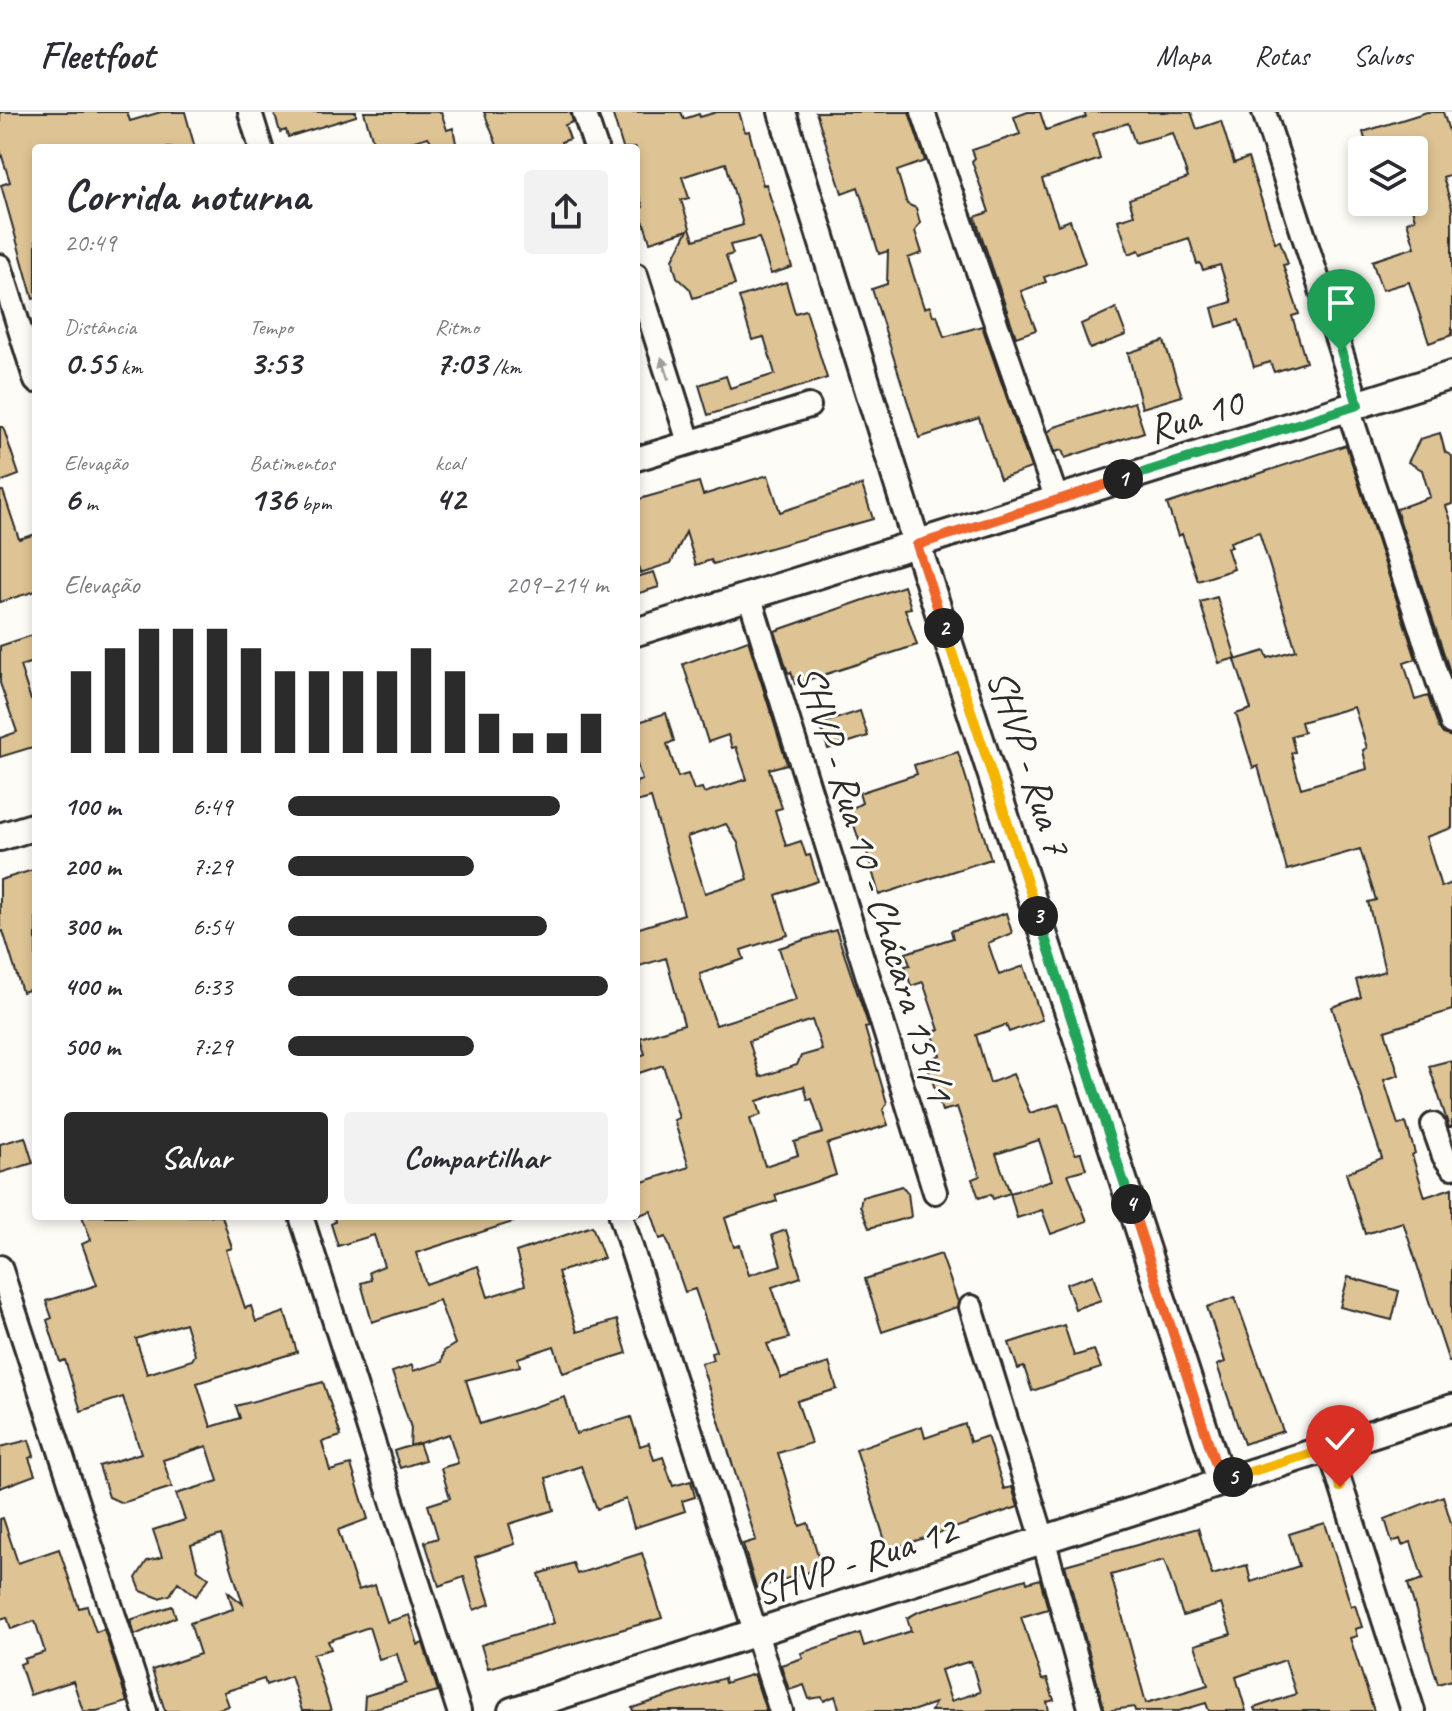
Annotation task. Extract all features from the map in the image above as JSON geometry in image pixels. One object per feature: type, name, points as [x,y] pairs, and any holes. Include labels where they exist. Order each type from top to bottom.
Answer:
[{"type":"street","points":[[250,112],[260,144]]},
{"type":"street","points":[[584,112],[595,144]]},
{"type":"street","name":"SHVP - Rua 7","points":[[782,112],[917,545],[1221,1481]]},
{"type":"street","points":[[923,112],[1057,500]]},
{"type":"street","points":[[1264,112],[1452,723]]},
{"type":"street","points":[[0,266],[32,368]]},
{"type":"street","points":[[640,288],[689,442]]},
{"type":"street","name":"Rua 10","points":[[640,631],[1452,375]]},
{"type":"street","points":[[640,458],[809,406]]},
{"type":"street","name":"SHVP - Rua 10 - Chácara 154/1","points":[[749,595],[935,1192]]},
{"type":"street","points":[[0,837],[32,827]]},
{"type":"street","points":[[1433,1125],[1444,1156],[1452,1167]]},
{"type":"street","points":[[302,1220],[459,1711]]},
{"type":"street","points":[[622,1220],[781,1711]]},
{"type":"street","points":[[0,1267],[145,1711]]},
{"type":"street","points":[[971,1307],[1044,1542],[1091,1711]]},
{"type":"street","name":"SHVP - Rua 12","points":[[512,1711],[1452,1408]]},
{"type":"street","points":[[1329,1448],[1413,1711]]},
{"type":"building","points":[[0,112],[127,112],[130,121],[161,112],[185,112],[194,144],[32,144],[32,295],[1,185],[10,182],[0,150]]},
{"type":"building","points":[[274,112],[356,112],[356,116],[288,137],[286,130],[280,132]]},
{"type":"building","points":[[364,112],[441,112],[447,130],[453,128],[456,144],[433,144],[428,137],[404,144],[374,144]]},
{"type":"building","points":[[484,112],[570,112],[573,122],[565,125],[570,139],[562,144],[496,144]]},
{"type":"building","points":[[612,112],[681,112],[684,119],[699,114],[700,117],[717,112],[739,112],[745,132],[749,131],[763,185],[766,184],[792,267],[771,274],[759,238],[730,245],[733,254],[726,256],[735,285],[693,298],[690,289],[677,277],[673,259],[688,230],[650,242],[640,211],[643,207],[640,198],[640,144],[622,144]],"holes":[[[726,163],[743,225],[694,240],[681,200],[689,198],[682,177]]]},
{"type":"building","points":[[816,112],[909,112],[925,161],[897,171],[907,204],[916,208],[920,223],[915,231],[922,253],[908,258],[924,308],[930,306],[933,316],[937,315],[944,337],[982,326],[1031,468],[1000,479],[979,418],[919,438],[872,289],[887,284],[888,251],[879,254],[858,187],[842,193]]},
{"type":"building","points":[[1040,112],[1046,130],[1086,117],[1084,112],[1191,112],[1197,129],[1221,121],[1234,163],[1248,158],[1275,242],[1280,241],[1288,264],[1283,265],[1299,314],[1292,316],[1306,362],[1274,372],[1270,362],[1254,367],[1239,320],[1217,327],[1212,308],[1232,302],[1220,265],[1203,270],[1200,263],[1197,264],[1189,238],[1141,254],[1139,250],[1129,254],[1118,220],[1134,215],[1129,199],[1188,178],[1173,133],[1135,143],[1128,123],[1093,134],[1100,159],[1042,179],[1058,225],[1070,220],[1085,263],[1044,277],[1046,282],[1021,291],[1036,330],[1016,337],[975,217],[989,212],[972,161],[975,158],[972,150],[1020,134],[1014,117]]},
{"type":"building","points":[[1427,112],[1443,112],[1452,141],[1452,174],[1443,177],[1452,207],[1452,335],[1429,343],[1409,282],[1382,290],[1372,261],[1415,247],[1407,222],[1415,219],[1414,216],[1428,216],[1428,136],[1364,136],[1363,132]]},
{"type":"building","points":[[786,282],[795,313],[806,310],[827,378],[708,415],[699,385],[726,376],[730,388],[775,374],[764,337],[752,340],[739,297]]},
{"type":"building","points":[[1116,308],[1126,335],[1090,349],[1081,324]]},
{"type":"building","points":[[1164,341],[1182,396],[1142,408],[1128,353]]},
{"type":"building","points":[[1134,402],[1144,432],[1065,458],[1062,450],[1055,452],[1048,432],[1055,427]]},
{"type":"building","points":[[0,427],[3,427],[19,475],[0,482]]},
{"type":"building","points":[[1440,433],[1445,452],[1452,456],[1452,504],[1446,506],[1452,524],[1452,678],[1396,509],[1430,497],[1422,470],[1408,462],[1420,439]]},
{"type":"building","points":[[1346,445],[1416,659],[1404,663],[1415,700],[1428,696],[1439,728],[1443,734],[1452,737],[1452,828],[1426,837],[1441,887],[1452,883],[1452,1010],[1385,1031],[1399,1075],[1384,1080],[1398,1125],[1406,1123],[1425,1197],[1452,1188],[1452,1361],[1449,1362],[1403,1222],[1365,1234],[1346,1173],[1382,1158],[1332,1007],[1361,997],[1356,980],[1385,971],[1368,902],[1376,900],[1360,849],[1287,870],[1258,766],[1253,768],[1236,714],[1251,709],[1235,660],[1265,651],[1268,658],[1296,650],[1259,532],[1230,542],[1232,547],[1227,548],[1234,569],[1198,581],[1182,534],[1178,536],[1167,504]],"holes":[[[1354,707],[1367,748],[1363,750],[1367,769],[1301,788],[1291,753],[1295,752],[1291,736],[1304,732],[1301,722]]]},
{"type":"building","points":[[768,475],[780,512],[862,485],[873,519],[713,564],[711,560],[696,565],[686,532],[671,563],[640,573],[640,499],[699,482],[703,495]]},
{"type":"building","points":[[0,491],[3,491],[19,539],[32,535],[32,592],[0,602]]},
{"type":"building","points":[[654,572],[659,587],[640,593],[640,576]]},
{"type":"building","points":[[904,586],[911,608],[905,609],[917,645],[795,684],[791,672],[788,673],[775,631]]},
{"type":"building","points":[[1217,597],[1236,658],[1219,663],[1200,602]]},
{"type":"building","points":[[32,635],[32,662],[20,666],[32,700],[32,747],[0,757],[0,738],[17,732],[0,683],[0,646]]},
{"type":"building","points":[[748,640],[787,764],[769,769],[782,808],[775,810],[786,846],[801,841],[806,856],[810,855],[818,881],[776,895],[788,935],[741,950],[744,959],[700,974],[716,1025],[796,1000],[779,948],[836,930],[869,1027],[865,1028],[887,1103],[883,1110],[888,1125],[827,1144],[836,1175],[775,1195],[777,1201],[725,1218],[734,1247],[740,1245],[749,1275],[781,1265],[772,1235],[786,1230],[801,1277],[772,1287],[789,1338],[767,1344],[781,1378],[829,1363],[837,1389],[797,1401],[811,1443],[778,1453],[800,1526],[808,1523],[822,1568],[756,1588],[743,1544],[756,1540],[701,1363],[713,1360],[711,1353],[716,1351],[695,1289],[685,1292],[666,1237],[660,1239],[651,1211],[640,1215],[640,1183],[689,1167],[674,1120],[679,1118],[663,1065],[640,1073],[640,1056],[645,1054],[640,1038],[684,1024],[666,958],[640,966],[640,928],[684,914],[651,798],[640,801],[640,722],[666,713],[674,741],[667,744],[678,777],[688,774],[694,790],[702,788],[704,793],[747,779],[736,747],[732,748],[728,735],[708,742],[683,664]],"holes":[[[726,824],[738,843],[748,879],[705,893],[687,837]],[[812,1020],[822,1050],[801,1056],[797,1065],[760,1077],[749,1041]],[[804,1086],[808,1100],[812,1099],[823,1133],[794,1142],[798,1155],[765,1166],[750,1119],[761,1115],[757,1101]]]},
{"type":"building","points":[[860,711],[868,736],[828,749],[820,724]]},
{"type":"building","points":[[958,752],[991,859],[879,895],[863,838],[859,840],[849,810],[862,803],[859,793],[917,774],[914,765]]},
{"type":"building","points":[[32,870],[32,989],[22,992],[3,931],[0,932],[0,880]]},
{"type":"building","points":[[1006,913],[1012,933],[988,943],[999,975],[1024,966],[1042,1020],[1009,1032],[1006,1025],[976,1035],[990,1083],[1013,1074],[1030,1113],[1059,1104],[1075,1154],[1081,1153],[1086,1169],[1068,1174],[1087,1221],[1051,1234],[1042,1210],[1017,1218],[1010,1193],[993,1199],[991,1194],[979,1198],[972,1179],[980,1176],[957,1107],[942,1111],[926,1061],[940,1055],[932,1032],[939,1030],[923,982],[911,986],[905,966],[910,965],[906,953],[953,938],[951,931]],"holes":[[[1039,1140],[1052,1180],[1010,1193],[996,1154]]]},
{"type":"building","points":[[1452,1062],[1452,1127],[1449,1127],[1429,1066]]},
{"type":"building","points":[[25,1137],[32,1163],[0,1173],[0,1144]]},
{"type":"building","points":[[902,1186],[908,1193],[911,1217],[869,1228],[860,1206],[862,1197]]},
{"type":"building","points":[[84,1220],[223,1220],[232,1248],[226,1250],[245,1308],[251,1306],[256,1322],[285,1312],[297,1352],[197,1383],[211,1427],[240,1418],[236,1406],[323,1382],[341,1436],[322,1442],[330,1471],[351,1465],[368,1519],[338,1530],[358,1590],[375,1585],[387,1622],[409,1615],[418,1645],[423,1643],[438,1691],[364,1711],[365,1696],[406,1683],[397,1654],[379,1659],[369,1627],[328,1641],[331,1649],[313,1654],[331,1711],[302,1711],[291,1676],[266,1685],[264,1679],[224,1692],[229,1706],[212,1711],[165,1711],[152,1670],[200,1654],[190,1623],[233,1609],[228,1592],[243,1604],[221,1535],[191,1545],[198,1570],[209,1578],[196,1596],[178,1582],[170,1595],[159,1598],[141,1591],[136,1578],[147,1561],[162,1557],[153,1530],[185,1520],[176,1494],[218,1481],[207,1446],[163,1460],[172,1487],[122,1503],[109,1497],[99,1466],[141,1453],[123,1397],[81,1411],[65,1360],[60,1362],[47,1320],[52,1318],[46,1301],[97,1285],[82,1244],[91,1240]],"holes":[[[185,1323],[195,1355],[192,1360],[147,1374],[136,1339]]]},
{"type":"building","points":[[519,1220],[416,1253],[426,1284],[478,1266],[488,1297],[525,1285],[516,1252],[592,1226],[604,1258],[558,1272],[577,1332],[617,1320],[627,1353],[563,1373],[554,1346],[518,1358],[520,1366],[466,1380],[480,1424],[565,1397],[576,1434],[631,1417],[640,1446],[649,1443],[654,1460],[663,1457],[673,1486],[691,1481],[695,1497],[682,1501],[685,1511],[634,1528],[626,1499],[597,1509],[581,1466],[546,1478],[554,1510],[509,1524],[515,1544],[475,1557],[490,1604],[474,1610],[464,1577],[439,1586],[425,1542],[438,1538],[428,1505],[450,1498],[441,1468],[458,1463],[449,1434],[410,1446],[411,1428],[392,1372],[412,1365],[413,1371],[442,1362],[444,1351],[455,1344],[439,1300],[372,1322],[361,1283],[371,1280],[369,1272],[384,1266],[374,1235],[338,1246],[331,1224]]},
{"type":"building","points":[[941,1254],[958,1302],[957,1307],[882,1332],[865,1279]]},
{"type":"building","points":[[1093,1275],[1101,1300],[1075,1309],[1066,1284]]},
{"type":"building","points":[[1348,1277],[1399,1291],[1392,1320],[1340,1307]]},
{"type":"building","points":[[1235,1297],[1283,1431],[1244,1444],[1217,1365],[1225,1362],[1207,1307]]},
{"type":"building","points":[[1064,1325],[1074,1356],[1094,1350],[1101,1368],[1032,1391],[1024,1367],[1018,1369],[1009,1343]]},
{"type":"building","points":[[965,1424],[970,1442],[987,1436],[1004,1489],[1012,1487],[1018,1507],[888,1550],[856,1449],[922,1426],[925,1438]]},
{"type":"building","points":[[29,1440],[34,1456],[29,1458],[35,1475],[0,1488],[0,1447]]},
{"type":"building","points":[[419,1443],[425,1460],[400,1468],[394,1451]]},
{"type":"building","points":[[1443,1496],[1452,1526],[1452,1680],[1438,1684],[1408,1584],[1423,1579],[1411,1542],[1402,1545],[1400,1539],[1392,1542],[1385,1519]]},
{"type":"building","points":[[3,1518],[18,1563],[59,1549],[79,1608],[87,1606],[96,1632],[104,1629],[127,1702],[97,1711],[83,1711],[73,1681],[30,1695],[20,1664],[25,1662],[24,1659],[45,1652],[35,1621],[11,1629],[7,1617],[0,1619],[0,1519]]},
{"type":"building","points":[[1325,1523],[1351,1606],[1355,1605],[1362,1627],[1355,1629],[1357,1636],[1350,1638],[1374,1711],[1255,1711],[1254,1708],[1296,1694],[1285,1660],[1236,1677],[1246,1711],[1209,1711],[1206,1703],[1179,1711],[1135,1711],[1134,1707],[1105,1711],[1065,1565],[1198,1528],[1212,1575],[1247,1565],[1251,1582],[1299,1566],[1289,1534]],"holes":[[[1164,1560],[1183,1616],[1221,1604],[1231,1634],[1195,1645],[1208,1685],[1146,1703],[1111,1575]]]},
{"type":"building","points":[[642,1553],[662,1618],[488,1668],[481,1645],[554,1623],[539,1574],[573,1563],[577,1574]]},
{"type":"building","points":[[1026,1579],[1027,1583],[1040,1579],[1048,1609],[1021,1617],[1042,1680],[1047,1679],[1054,1700],[1047,1702],[1049,1711],[931,1711],[935,1703],[912,1711],[840,1711],[835,1696],[824,1701],[822,1697],[809,1699],[804,1685],[789,1690],[781,1665],[803,1658],[801,1653],[860,1633],[864,1646],[911,1631],[907,1618]],"holes":[[[971,1661],[980,1692],[951,1701],[941,1670]]]},
{"type":"building","points":[[172,1606],[176,1617],[135,1635],[130,1620]]},
{"type":"building","points":[[754,1674],[766,1711],[633,1711],[632,1708],[724,1678],[725,1683]]},
{"type":"route","points":[[1340,1487],[1329,1448],[1221,1481],[917,545],[1358,405],[1341,351]]}]
